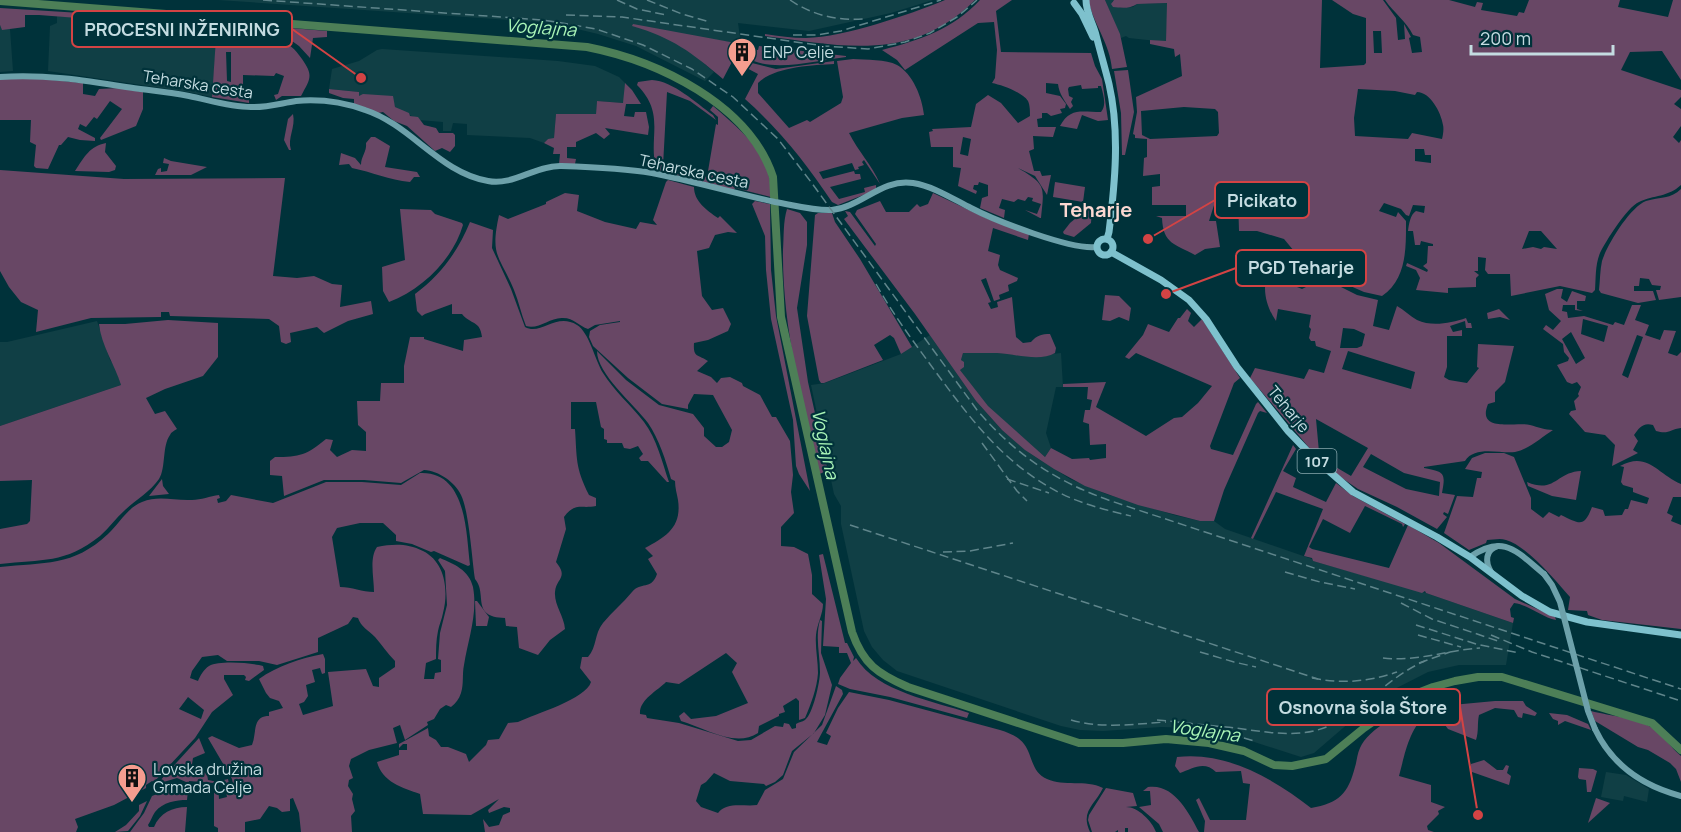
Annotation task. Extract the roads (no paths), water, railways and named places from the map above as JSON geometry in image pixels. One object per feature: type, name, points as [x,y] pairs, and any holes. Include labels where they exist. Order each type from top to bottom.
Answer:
[{"type":"main road","points":[[1072,2],[1080,3],[1085,0],[1109,85],[1115,135],[1113,202],[1107,239]]},
{"type":"main road","points":[[1072,2],[1081,12],[1098,48]]},
{"type":"main road","points":[[1096,247],[1099,240],[1107,239]]},
{"type":"main road","points":[[1107,239],[1113,245],[1111,252]]},
{"type":"main road","name":"107","points":[[1096,247],[1100,254],[1111,252]]},
{"type":"main road","name":"Teharje","points":[[1111,252],[1161,280],[1189,300],[1206,319],[1237,368],[1288,431],[1340,482],[1353,492],[1411,521],[1470,557]]},
{"type":"main road","name":"107","points":[[1470,557],[1533,603],[1550,612],[1587,622],[1681,635]]},
{"type":"street","name":"Teharska cesta","points":[[0,77],[34,75],[75,78],[250,108],[301,101],[331,102],[379,115],[402,128],[453,168],[467,176],[485,181],[507,181],[538,169],[554,166],[651,173],[790,205],[834,210],[885,186],[913,183],[981,213],[1031,231],[1079,247],[1096,247]]},
{"type":"street","points":[[1470,557],[1492,545],[1503,546],[1516,552],[1544,574],[1560,602],[1588,711],[1609,754],[1629,772],[1658,789],[1681,796]]},
{"type":"street","points":[[1493,575],[1487,565],[1488,555],[1494,548],[1503,546]]},
{"type":"waterway","name":"Voglajna","points":[[0,1],[587,47],[643,63],[671,75],[722,107],[744,128],[761,151],[773,177],[781,317],[852,632],[861,652],[873,667],[908,687],[1079,743],[1123,743],[1166,739],[1209,743],[1244,751],[1274,765],[1292,766],[1326,759],[1364,728],[1410,696],[1455,681],[1478,677],[1502,677],[1652,723],[1681,750]]},
{"type":"railway","points":[[263,0],[543,20],[596,29],[643,45],[692,69],[733,97],[778,139],[977,410],[1022,453],[1054,475],[1111,501],[1681,689]]},
{"type":"railway","points":[[617,0],[637,9],[666,15]]},
{"type":"railway","points":[[647,0],[710,22]]},
{"type":"railway","points":[[790,0],[807,10],[825,16],[864,19]]},
{"type":"railway","points":[[793,35],[817,35],[841,31],[941,0]]},
{"type":"railway","points":[[566,15],[622,17],[824,46],[868,49],[905,42],[930,33],[957,17],[977,0]]},
{"type":"railway","points":[[876,284],[890,308],[951,392],[977,425],[1006,455],[1039,481],[1058,492],[1103,509],[1131,516]]},
{"type":"railway","points":[[982,443],[1027,501]]},
{"type":"railway","points":[[1007,479],[1049,493]]},
{"type":"railway","points":[[850,525],[1318,679]]},
{"type":"railway","points":[[943,552],[970,551],[1013,543]]},
{"type":"railway","points":[[1285,572],[1355,589]]},
{"type":"railway","points":[[1401,603],[1432,619],[1498,641]]},
{"type":"railway","points":[[1416,625],[1476,644],[1519,653]]},
{"type":"railway","points":[[1418,635],[1461,647]]},
{"type":"railway","points":[[1491,635],[1532,652],[1681,701]]},
{"type":"railway","points":[[1383,658],[1420,657],[1480,648]]},
{"type":"railway","points":[[1200,652],[1256,667]]},
{"type":"railway","points":[[1419,663],[1450,652]]},
{"type":"railway","points":[[1157,720],[1269,732],[1312,731],[1339,721],[1391,681],[1425,661]]},
{"type":"railway","points":[[1312,678],[1354,681],[1397,672]]},
{"type":"railway","points":[[1071,720],[1107,725],[1166,722]]},
{"type":"railway","points":[[1231,734],[1254,741]]},
{"type":"place","name":"PROCESNI INŽENIRING","points":[[361,78]]},
{"type":"place","name":"ENP Celje","points":[[742,78]]},
{"type":"place","name":"Picikato","points":[[1148,239]]},
{"type":"place","name":"PGD Teharje","points":[[1166,294]]},
{"type":"place","name":"Lovska družina Grmada Celje","points":[[132,804]]},
{"type":"place","name":"Osnovna šola Štore","points":[[1478,815]]},
{"type":"district","name":"Teharje","points":[[1096,209]]}]
